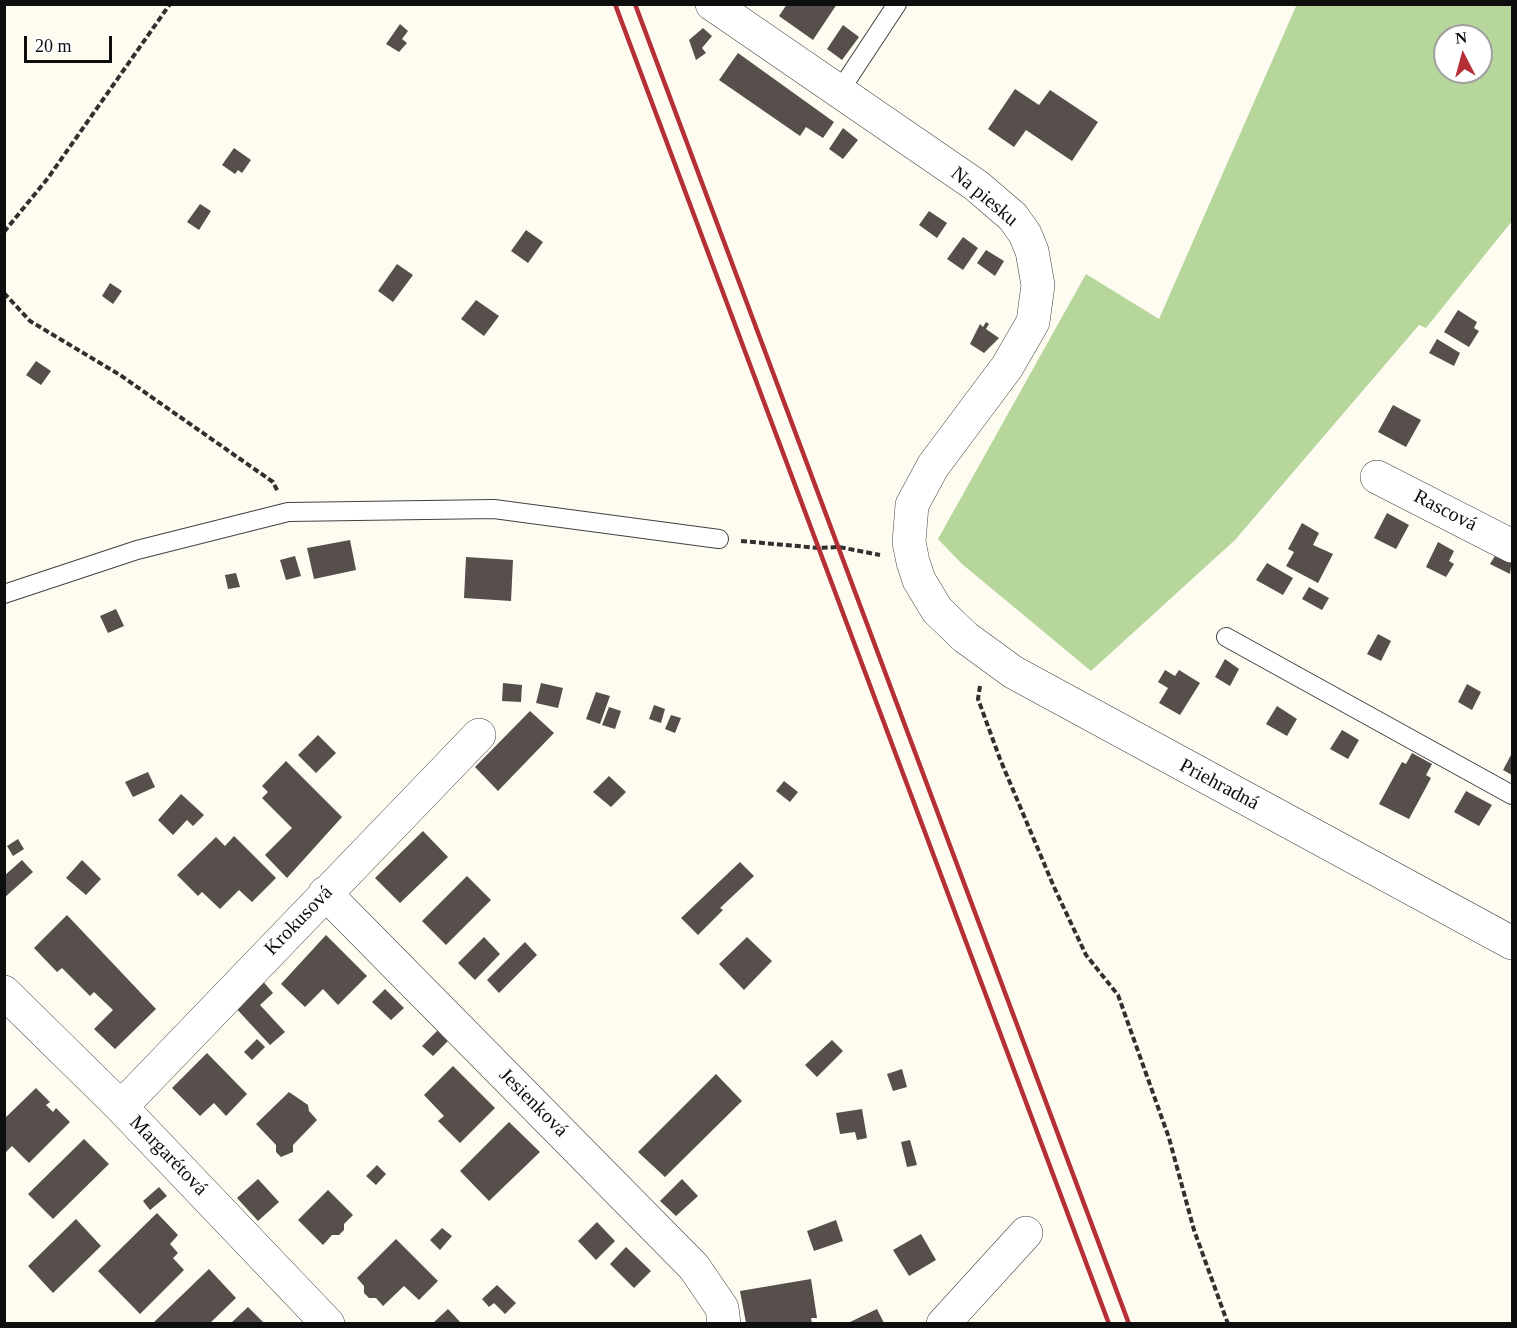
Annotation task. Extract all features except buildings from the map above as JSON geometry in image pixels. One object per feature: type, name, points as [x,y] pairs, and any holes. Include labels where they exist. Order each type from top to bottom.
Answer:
[{"type":"street","name":"Na piesku","points":[[712,4],[977,186],[998,204],[1025,234],[1036,267],[1036,303],[1033,322],[1022,343],[919,489],[909,521],[913,561],[919,580],[937,610]]},
{"type":"street","name":"Rascová","points":[[1377,477],[1512,546]]},
{"type":"street","name":"Priehradná","points":[[937,610],[984,652],[1061,700],[1512,943]]},
{"type":"street","name":"Krokusová","points":[[121,1107],[479,735]]},
{"type":"street","name":"Jesienková","points":[[325,893],[694,1267],[722,1308],[724,1323]]},
{"type":"street","name":"Margarétová","points":[[4,992],[121,1107],[328,1323]]},
{"type":"street","points":[[943,1323],[1026,1233]]},
{"type":"lane","points":[[838,92],[897,4]]},
{"type":"lane","points":[[4,594],[137,550],[288,512],[494,508],[719,539]]},
{"type":"lane","points":[[1226,638],[1512,795]]},
{"type":"path","points":[[4,232],[48,178],[170,4]]},
{"type":"path","points":[[4,293],[30,321],[120,375],[273,482],[288,512]]},
{"type":"path","points":[[719,539],[819,548],[839,547],[913,561]]},
{"type":"path","points":[[984,652],[978,699],[1054,887],[1086,954],[1118,995],[1169,1138],[1194,1230],[1228,1323]]},
{"type":"green space","points":[[1297,4],[1512,5],[1512,221],[1426,328],[1419,325],[1235,540],[1091,671],[962,564],[938,539],[1086,274],[1159,319]]},
{"type":"railway","points":[[615,4],[1109,1324]]},
{"type":"railway","points":[[635,4],[1129,1324]]}]
